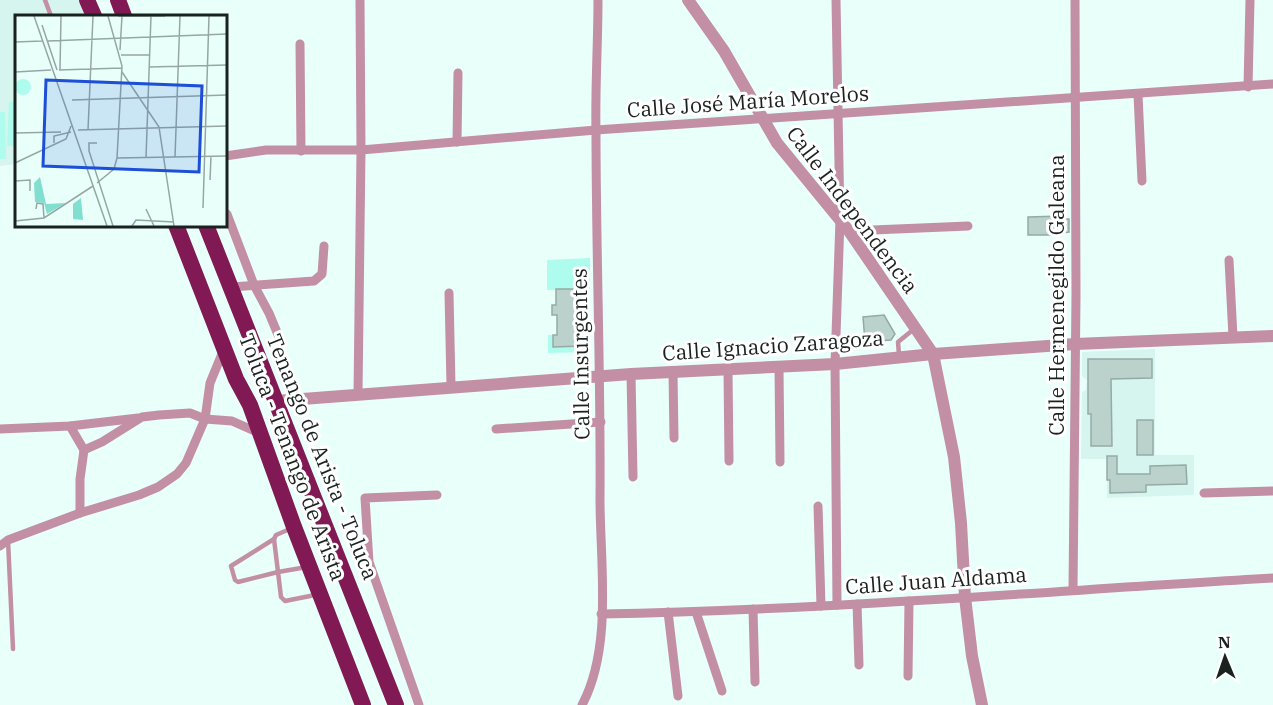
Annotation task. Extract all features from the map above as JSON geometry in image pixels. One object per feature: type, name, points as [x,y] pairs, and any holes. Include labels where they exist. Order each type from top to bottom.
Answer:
[{"type":"highway","points":[[87,0],[94,15]]},
{"type":"highway","points":[[118,0],[124,15]]},
{"type":"highway","name":"Toluca - Tenango de Arista","points":[[176,226],[236,379],[250,405],[294,527],[363,705]]},
{"type":"highway","name":"Tenango de Arista - Toluca","points":[[206,226],[396,705]]},
{"type":"street","points":[[358,394],[360,0]]},
{"type":"street","name":"Calle Insurgentes","points":[[582,705],[590,690],[595,672],[601,614],[601,422],[596,130],[598,0]]},
{"type":"street","name":"Calle Independencia","points":[[688,0],[724,51],[777,143],[849,231],[933,354],[954,457],[961,523],[965,597],[972,656],[982,705]]},
{"type":"street","points":[[836,0],[840,219],[835,364],[837,606]]},
{"type":"street","name":"Calle Hermenegildo Galeana","points":[[1073,590],[1077,295],[1075,0]]},
{"type":"street","points":[[1248,87],[1250,0]]},
{"type":"street","points":[[300,44],[301,151]]},
{"type":"street","points":[[457,142],[458,73]]},
{"type":"street","name":"Calle José María Morelos","points":[[226,156],[266,150],[361,150],[596,130],[1138,95],[1273,84]]},
{"type":"street","points":[[1138,95],[1142,182]]},
{"type":"street","points":[[227,214],[281,342]]},
{"type":"street","points":[[849,231],[969,226]]},
{"type":"street","points":[[231,287],[314,281],[322,273],[324,246]]},
{"type":"street","points":[[1229,260],[1233,337]]},
{"type":"street","points":[[449,293],[451,387]]},
{"type":"street","name":"Calle Ignacio Zaragoza","points":[[276,401],[600,376],[779,368],[1075,344],[1273,336]]},
{"type":"street","points":[[4,543],[80,513],[139,495],[158,487],[177,474],[186,463],[205,419],[210,383],[225,347]]},
{"type":"street","points":[[779,368],[780,462]]},
{"type":"street","points":[[728,370],[729,461]]},
{"type":"street","points":[[673,372],[675,438]]},
{"type":"street","points":[[631,374],[633,477]]},
{"type":"street","points":[[0,429],[70,426],[190,413],[205,419],[232,421],[259,433]]},
{"type":"street","points":[[84,450],[102,442],[142,417]]},
{"type":"street","points":[[496,429],[601,422]]},
{"type":"street","points":[[70,426],[84,450],[80,479],[80,513]]},
{"type":"street","points":[[1204,493],[1273,491]]},
{"type":"street","points":[[419,705],[369,562],[366,543],[365,498],[436,495]]},
{"type":"street","points":[[818,506],[821,606]]},
{"type":"street","name":"Calle Juan Aldama","points":[[601,614],[837,606],[1273,578]]},
{"type":"street","points":[[908,676],[909,601]]},
{"type":"street","points":[[857,604],[859,664]]},
{"type":"street","points":[[753,609],[755,682]]},
{"type":"street","points":[[668,612],[678,696]]},
{"type":"street","points":[[696,612],[722,690]]},
{"type":"lane","points":[[45,0],[51,15]]},
{"type":"lane","points":[[900,358],[898,342],[915,328]]},
{"type":"lane","points":[[294,527],[276,535],[233,564],[231,569],[236,582],[310,566]]},
{"type":"lane","points":[[273,539],[281,597],[285,600],[321,594]]},
{"type":"lane","points":[[4,543],[13,649]]},
{"type":"shaded area","points":[[0,0],[82,0],[88,15],[15,15],[15,164],[0,166]]},
{"type":"shaded area","points":[[1155,349],[1155,455],[1194,455],[1194,495],[1107,498],[1107,459],[1081,459],[1082,392],[1086,390],[1087,380],[1082,376],[1082,352]]},
{"type":"green space","points":[[9,102],[15,102],[15,146],[7,146]]},
{"type":"green space","points":[[0,112],[5,112],[6,159],[0,159]]},
{"type":"green space","points":[[590,258],[590,289],[547,290],[547,260]]},
{"type":"green space","points":[[581,303],[590,303],[590,327],[582,327]]},
{"type":"green space","points":[[548,335],[553,335],[553,346],[582,346],[582,335],[590,335],[591,352],[548,353]]},
{"type":"building","points":[[1061,216],[1061,219],[1069,219],[1069,232],[1061,233],[1061,235],[1028,235],[1028,217]]},
{"type":"building","points":[[556,289],[581,289],[582,346],[553,347],[553,335],[557,335],[557,315],[552,315],[552,305],[556,305]]},
{"type":"building","points":[[884,315],[895,334],[891,340],[865,342],[863,317]]},
{"type":"building","points":[[1088,359],[1152,359],[1152,378],[1111,379],[1112,446],[1091,446],[1091,414],[1088,414]]},
{"type":"building","points":[[1137,420],[1153,420],[1153,455],[1137,455]]},
{"type":"building","points":[[1107,456],[1117,456],[1117,474],[1150,474],[1150,466],[1186,465],[1187,484],[1146,485],[1146,492],[1110,493],[1110,480],[1107,480]]}]
